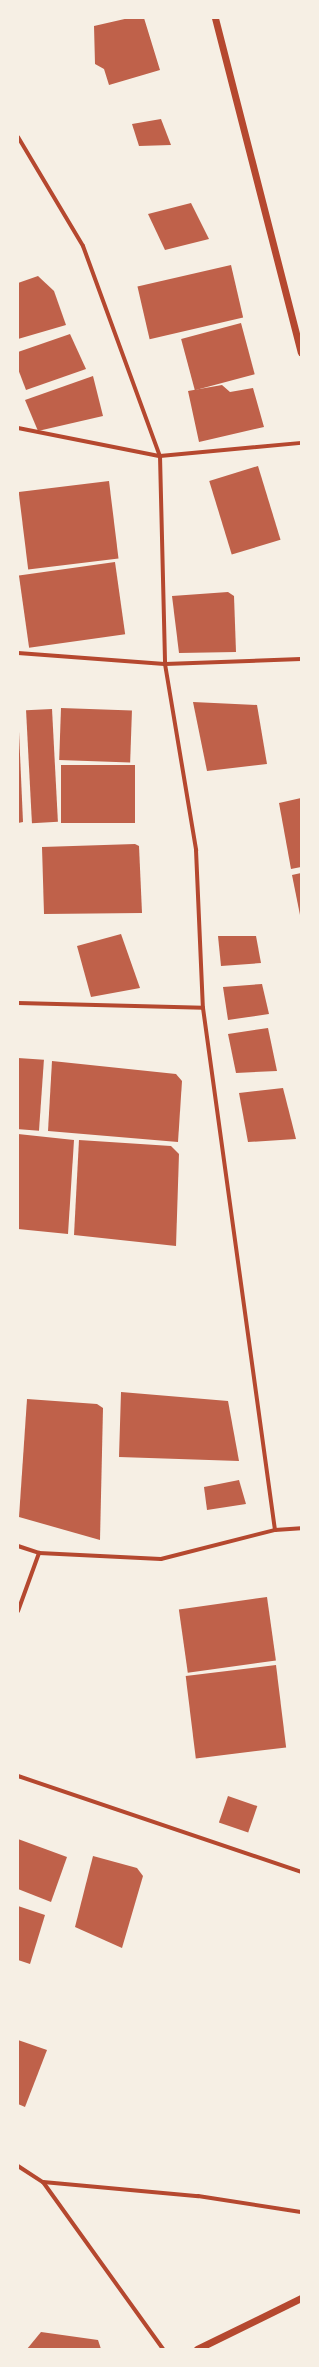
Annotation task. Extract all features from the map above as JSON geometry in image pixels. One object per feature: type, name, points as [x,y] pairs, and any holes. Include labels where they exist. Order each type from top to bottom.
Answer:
[{"type":"street","points":[[215,18],[301,352]]},
{"type":"street","points":[[18,137],[83,246],[160,456],[165,664],[196,850],[203,1008],[275,1530]]},
{"type":"street","points":[[18,428],[160,456],[301,443]]},
{"type":"street","points":[[18,653],[165,664],[301,659]]},
{"type":"street","points":[[18,1003],[203,1008]]},
{"type":"street","points":[[18,1546],[39,1553],[161,1559],[275,1530],[301,1528]]},
{"type":"street","points":[[18,1611],[39,1553]]},
{"type":"street","points":[[18,1776],[301,1872]]},
{"type":"street","points":[[18,2166],[43,2182],[163,2349]]},
{"type":"street","points":[[43,2182],[198,2196],[301,2212]]},
{"type":"street","points":[[197,2349],[301,2298]]},
{"type":"building","points":[[129,18],[144,18],[160,70],[109,85],[104,69],[95,64],[94,26]]},
{"type":"building","points":[[161,119],[171,145],[139,146],[132,124]]},
{"type":"building","points":[[191,203],[209,239],[165,250],[148,214]]},
{"type":"building","points":[[231,265],[243,318],[150,339],[137,287]]},
{"type":"building","points":[[38,276],[54,291],[66,325],[18,339],[18,283]]},
{"type":"building","points":[[241,323],[255,374],[195,390],[181,339]]},
{"type":"building","points":[[70,334],[86,369],[26,390],[18,369],[18,352]]},
{"type":"building","points":[[93,376],[103,416],[38,431],[25,400]]},
{"type":"building","points":[[222,385],[230,392],[253,388],[264,427],[199,442],[188,391]]},
{"type":"building","points":[[258,466],[281,540],[232,555],[209,481]]},
{"type":"building","points":[[109,481],[119,558],[28,570],[19,492]]},
{"type":"building","points":[[115,562],[125,634],[29,648],[19,575]]},
{"type":"building","points":[[228,592],[234,596],[236,652],[179,653],[172,596]]},
{"type":"building","points":[[193,702],[257,705],[267,764],[207,771]]},
{"type":"building","points":[[61,708],[132,710],[130,762],[59,760]]},
{"type":"building","points":[[18,709],[23,822],[18,823]]},
{"type":"building","points":[[52,709],[58,822],[32,823],[26,710]]},
{"type":"building","points":[[61,765],[135,765],[135,823],[61,823]]},
{"type":"building","points":[[301,798],[301,867],[291,869],[279,803]]},
{"type":"building","points":[[135,844],[139,846],[142,913],[44,914],[42,847]]},
{"type":"building","points":[[301,873],[301,915],[300,915],[292,875]]},
{"type":"building","points":[[121,934],[140,988],[91,997],[77,946]]},
{"type":"building","points":[[218,936],[256,936],[261,963],[221,966]]},
{"type":"building","points":[[262,984],[269,1014],[228,1020],[223,987]]},
{"type":"building","points":[[268,1028],[277,1071],[236,1073],[228,1034]]},
{"type":"building","points":[[18,1058],[44,1060],[39,1131],[18,1129]]},
{"type":"building","points":[[52,1061],[176,1074],[182,1081],[178,1142],[48,1131]]},
{"type":"building","points":[[283,1088],[296,1139],[248,1142],[239,1093]]},
{"type":"building","points":[[18,1134],[74,1140],[68,1234],[18,1229]]},
{"type":"building","points":[[79,1140],[171,1146],[179,1154],[176,1246],[74,1235]]},
{"type":"building","points":[[121,1392],[228,1401],[239,1461],[119,1457]]},
{"type":"building","points":[[27,1399],[97,1404],[103,1408],[100,1540],[19,1517]]},
{"type":"building","points":[[239,1480],[246,1504],[207,1510],[204,1487]]},
{"type":"building","points":[[267,1597],[276,1660],[188,1673],[179,1609]]},
{"type":"building","points":[[276,1665],[286,1747],[196,1758],[186,1676]]},
{"type":"building","points":[[228,1796],[257,1806],[248,1833],[219,1822]]},
{"type":"building","points":[[18,1839],[67,1857],[51,1902],[18,1889]]},
{"type":"building","points":[[93,1856],[137,1868],[143,1876],[122,1948],[75,1927]]},
{"type":"building","points":[[18,1906],[45,1915],[30,1964],[18,1960]]},
{"type":"building","points":[[18,2040],[47,2050],[25,2107],[18,2104]]},
{"type":"building","points":[[41,2332],[98,2340],[101,2349],[27,2349]]}]
